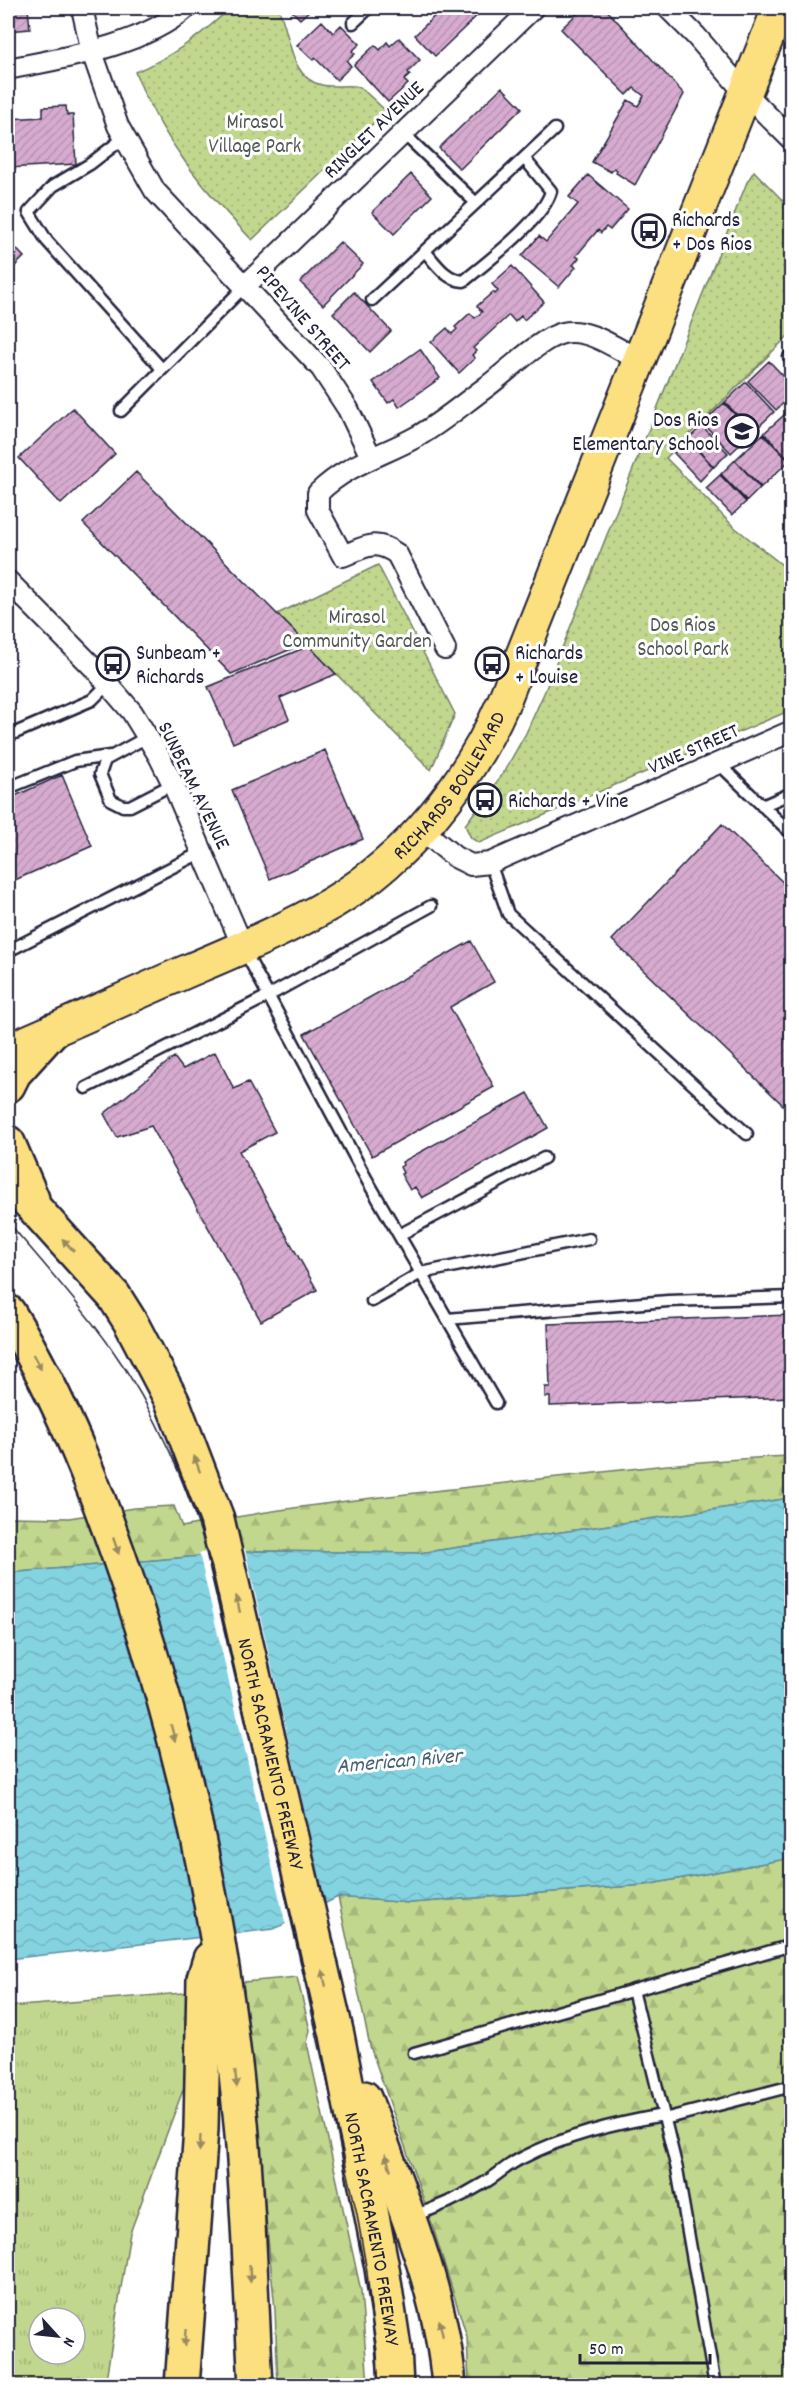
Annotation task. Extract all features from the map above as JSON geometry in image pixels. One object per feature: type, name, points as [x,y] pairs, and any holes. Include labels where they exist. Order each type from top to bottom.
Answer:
[{"type":"highway","points":[[8,1085],[14,1073],[51,1031]]},
{"type":"highway","points":[[8,1143],[37,1211]]},
{"type":"highway","name":"NORTH SACRAMENTO FREEWAY","points":[[8,1179],[114,1296],[131,1323],[172,1401],[217,1519],[337,2035],[382,2268],[394,2348],[396,2385]]},
{"type":"highway","points":[[8,1312],[55,1398],[97,1491],[165,1702],[205,1869],[219,1942],[209,1960],[204,1979],[217,2021],[242,2124],[256,2385]]},
{"type":"highway","points":[[182,2385],[201,2129],[217,2021]]},
{"type":"highway","points":[[337,2035],[375,2125],[434,2296],[447,2359],[449,2385]]},
{"type":"main road","name":"RICHARDS BOULEVARD","points":[[8,1050],[243,947],[333,902],[388,862],[421,830],[445,801],[473,760],[497,717],[779,8]]},
{"type":"main road","points":[[8,1035],[51,1031]]},
{"type":"street","name":"PIPEVINE STREET","points":[[82,8],[92,52],[118,126],[156,191],[321,368],[348,410],[371,457]]},
{"type":"street","points":[[8,69],[92,52],[151,30],[186,8]]},
{"type":"street","name":"RINGLET AVENUE","points":[[246,285],[532,8]]},
{"type":"street","points":[[668,8],[696,36],[745,93],[792,140]]},
{"type":"street","points":[[445,649],[397,554],[376,544],[343,556],[318,510],[318,493],[334,477],[418,436],[551,337],[565,332],[583,332],[639,360]]},
{"type":"street","name":"SUNBEAM AVENUE","points":[[8,581],[108,684],[132,712],[172,784],[243,947]]},
{"type":"street","name":"VINE STREET","points":[[421,830],[455,857],[471,865],[490,863],[792,731]]},
{"type":"lane","points":[[353,23],[369,8]]},
{"type":"lane","points":[[372,300],[555,129]]},
{"type":"lane","points":[[403,133],[476,203]]},
{"type":"lane","points":[[125,137],[90,164],[53,186],[29,212],[47,241],[162,369]]},
{"type":"lane","points":[[425,251],[442,271],[455,281],[464,281],[489,261],[542,211],[549,201],[551,191],[524,159]]},
{"type":"lane","points":[[121,411],[246,285]]},
{"type":"lane","points":[[8,736],[92,700],[108,684]]},
{"type":"lane","points":[[147,737],[105,760],[100,774],[111,800],[117,804],[130,806],[172,784]]},
{"type":"lane","points":[[8,788],[75,761],[110,756]]},
{"type":"lane","points":[[718,763],[792,834]]},
{"type":"lane","points":[[762,806],[792,793]]},
{"type":"lane","points":[[8,951],[202,852]]},
{"type":"lane","points":[[490,863],[508,914],[747,1134]]},
{"type":"lane","points":[[86,1088],[268,996],[431,906]]},
{"type":"lane","points":[[243,947],[399,1235],[496,1403]]},
{"type":"lane","points":[[399,1235],[543,1158]]},
{"type":"lane","points":[[372,1301],[421,1273],[589,1239]]},
{"type":"lane","points":[[447,1318],[668,1301],[792,1297]]},
{"type":"lane","points":[[414,2053],[792,1945]]},
{"type":"lane","points":[[633,1990],[663,2117],[678,2169],[714,2385]]},
{"type":"lane","points":[[408,2217],[444,2205],[484,2183],[519,2159],[556,2142],[608,2126],[663,2117],[792,2086]]},
{"type":"green space","name":"Mirasol Village Park","points":[[230,8],[278,8],[292,53],[303,73],[311,81],[322,85],[360,87],[386,111],[252,240],[185,162],[158,119],[135,72],[186,45]]},
{"type":"green space","name":"Dos Rios School Park","points":[[754,171],[791,209],[791,333],[666,458],[733,526],[791,572],[791,710],[479,843],[471,838],[465,825],[504,772],[526,733],[545,691],[747,182]]},
{"type":"green space","name":"Mirasol Community Garden","points":[[378,565],[455,714],[431,770],[277,614]]},
{"type":"green space","points":[[791,1456],[791,1498],[420,1553],[257,1551],[8,1573],[8,1517],[69,1518],[134,1508],[174,1506],[182,1527],[260,1513],[379,1497],[644,1467]]},
{"type":"green space","points":[[791,1858],[791,2385],[469,2385],[467,2337],[430,2218],[370,2046],[338,1897],[410,1903],[645,1885]]},
{"type":"green space","points":[[297,1977],[310,2030],[307,2043],[361,2291],[368,2385],[278,2385],[275,2310],[243,1982]]},
{"type":"green space","points":[[220,1990],[130,2233],[105,2385],[8,2386],[8,2007]]},
{"type":"water","name":"American River","points":[[791,1498],[791,1858],[645,1885],[410,1903],[338,1897],[274,1929],[8,1959],[8,1573],[257,1551],[420,1553]]},
{"type":"pier","points":[[245,1549],[326,1906],[286,1926],[199,1553]]},
{"type":"building","points":[[8,8],[28,8],[30,29],[8,31]]},
{"type":"building","points":[[289,8],[312,8],[300,19]]},
{"type":"building","points":[[443,8],[485,8],[435,56],[415,35]]},
{"type":"building","points":[[583,8],[605,8],[684,94],[635,185],[616,173],[617,170],[614,168],[611,172],[592,162],[628,100],[638,106],[644,96],[634,88],[627,95],[561,29]]},
{"type":"building","points":[[322,21],[333,33],[341,25],[360,44],[352,51],[355,54],[347,61],[351,66],[337,80],[315,58],[313,60],[297,45]]},
{"type":"building","points":[[399,38],[420,60],[408,72],[410,75],[404,80],[408,84],[388,102],[354,65],[375,45],[380,50],[387,42],[390,46]]},
{"type":"building","points":[[502,87],[522,108],[460,169],[439,148]]},
{"type":"building","points":[[66,106],[67,115],[73,115],[76,164],[8,168],[8,119],[43,117],[43,107]]},
{"type":"building","points":[[411,174],[432,196],[394,234],[372,212]]},
{"type":"building","points":[[588,175],[628,209],[610,230],[606,227],[601,233],[598,230],[576,256],[579,258],[573,265],[576,267],[559,287],[522,256],[539,236],[546,242],[578,204],[569,197]]},
{"type":"building","points":[[8,240],[24,257],[8,273]]},
{"type":"building","points":[[340,242],[363,264],[323,305],[300,282]]},
{"type":"building","points":[[512,266],[544,302],[524,320],[521,316],[515,322],[509,315],[473,348],[476,351],[472,355],[475,358],[459,373],[431,342],[447,328],[452,334],[457,329],[455,327],[470,313],[475,318],[482,312],[477,306],[493,292],[495,294],[498,291],[492,284]]},
{"type":"building","points":[[354,292],[391,331],[370,352],[333,313]]},
{"type":"building","points":[[420,349],[440,378],[399,407],[394,399],[388,403],[373,382]]},
{"type":"building","points":[[769,361],[792,385],[792,395],[776,410],[748,381]]},
{"type":"building","points":[[746,382],[774,412],[753,432],[725,402]]},
{"type":"building","points":[[724,403],[752,433],[731,453],[703,423]]},
{"type":"building","points":[[73,408],[115,454],[61,504],[19,458]]},
{"type":"building","points":[[792,408],[792,459],[790,460],[764,433]]},
{"type":"building","points":[[702,426],[728,453],[714,467],[688,439]]},
{"type":"building","points":[[763,434],[789,461],[761,487],[735,460]]},
{"type":"building","points":[[688,440],[713,467],[700,481],[674,453]]},
{"type":"building","points":[[735,460],[760,488],[747,501],[721,474]]},
{"type":"building","points":[[136,472],[306,643],[231,674],[83,523]]},
{"type":"building","points":[[720,475],[746,502],[732,515],[706,488]]},
{"type":"building","points":[[309,646],[336,674],[280,698],[289,719],[233,743],[208,687]]},
{"type":"building","points":[[325,750],[363,839],[270,879],[232,790]]},
{"type":"building","points":[[62,775],[92,846],[8,883],[8,799]]},
{"type":"building","points":[[722,824],[792,891],[792,1100],[785,1107],[612,940]]},
{"type":"building","points":[[471,941],[494,982],[450,1007],[494,1087],[372,1156],[304,1034]]},
{"type":"building","points":[[215,1052],[234,1089],[248,1082],[275,1132],[239,1151],[317,1290],[261,1321],[151,1126],[117,1137],[104,1114],[174,1057],[183,1069]]},
{"type":"building","points":[[528,1093],[548,1128],[422,1198],[415,1187],[410,1190],[401,1174],[403,1173],[400,1167],[403,1165],[402,1162]]},
{"type":"building","points":[[792,1315],[792,1397],[550,1406],[550,1397],[545,1397],[545,1387],[550,1387],[548,1324]]},
{"type":"tram line","points":[[8,1222],[85,1313],[127,1371],[170,1452],[203,1538],[212,1568],[357,2214],[367,2272],[379,2386]]},
{"type":"place","name":"Richards + Dos Rios","points":[[649,231]]},
{"type":"place","name":"Dos Rios Elementary School","points":[[742,431]]},
{"type":"place","name":"Sunbeam + Richards","points":[[113,664]]},
{"type":"place","name":"Richards + Louise","points":[[492,664]]},
{"type":"place","name":"Richards + Vine","points":[[485,800]]}]
